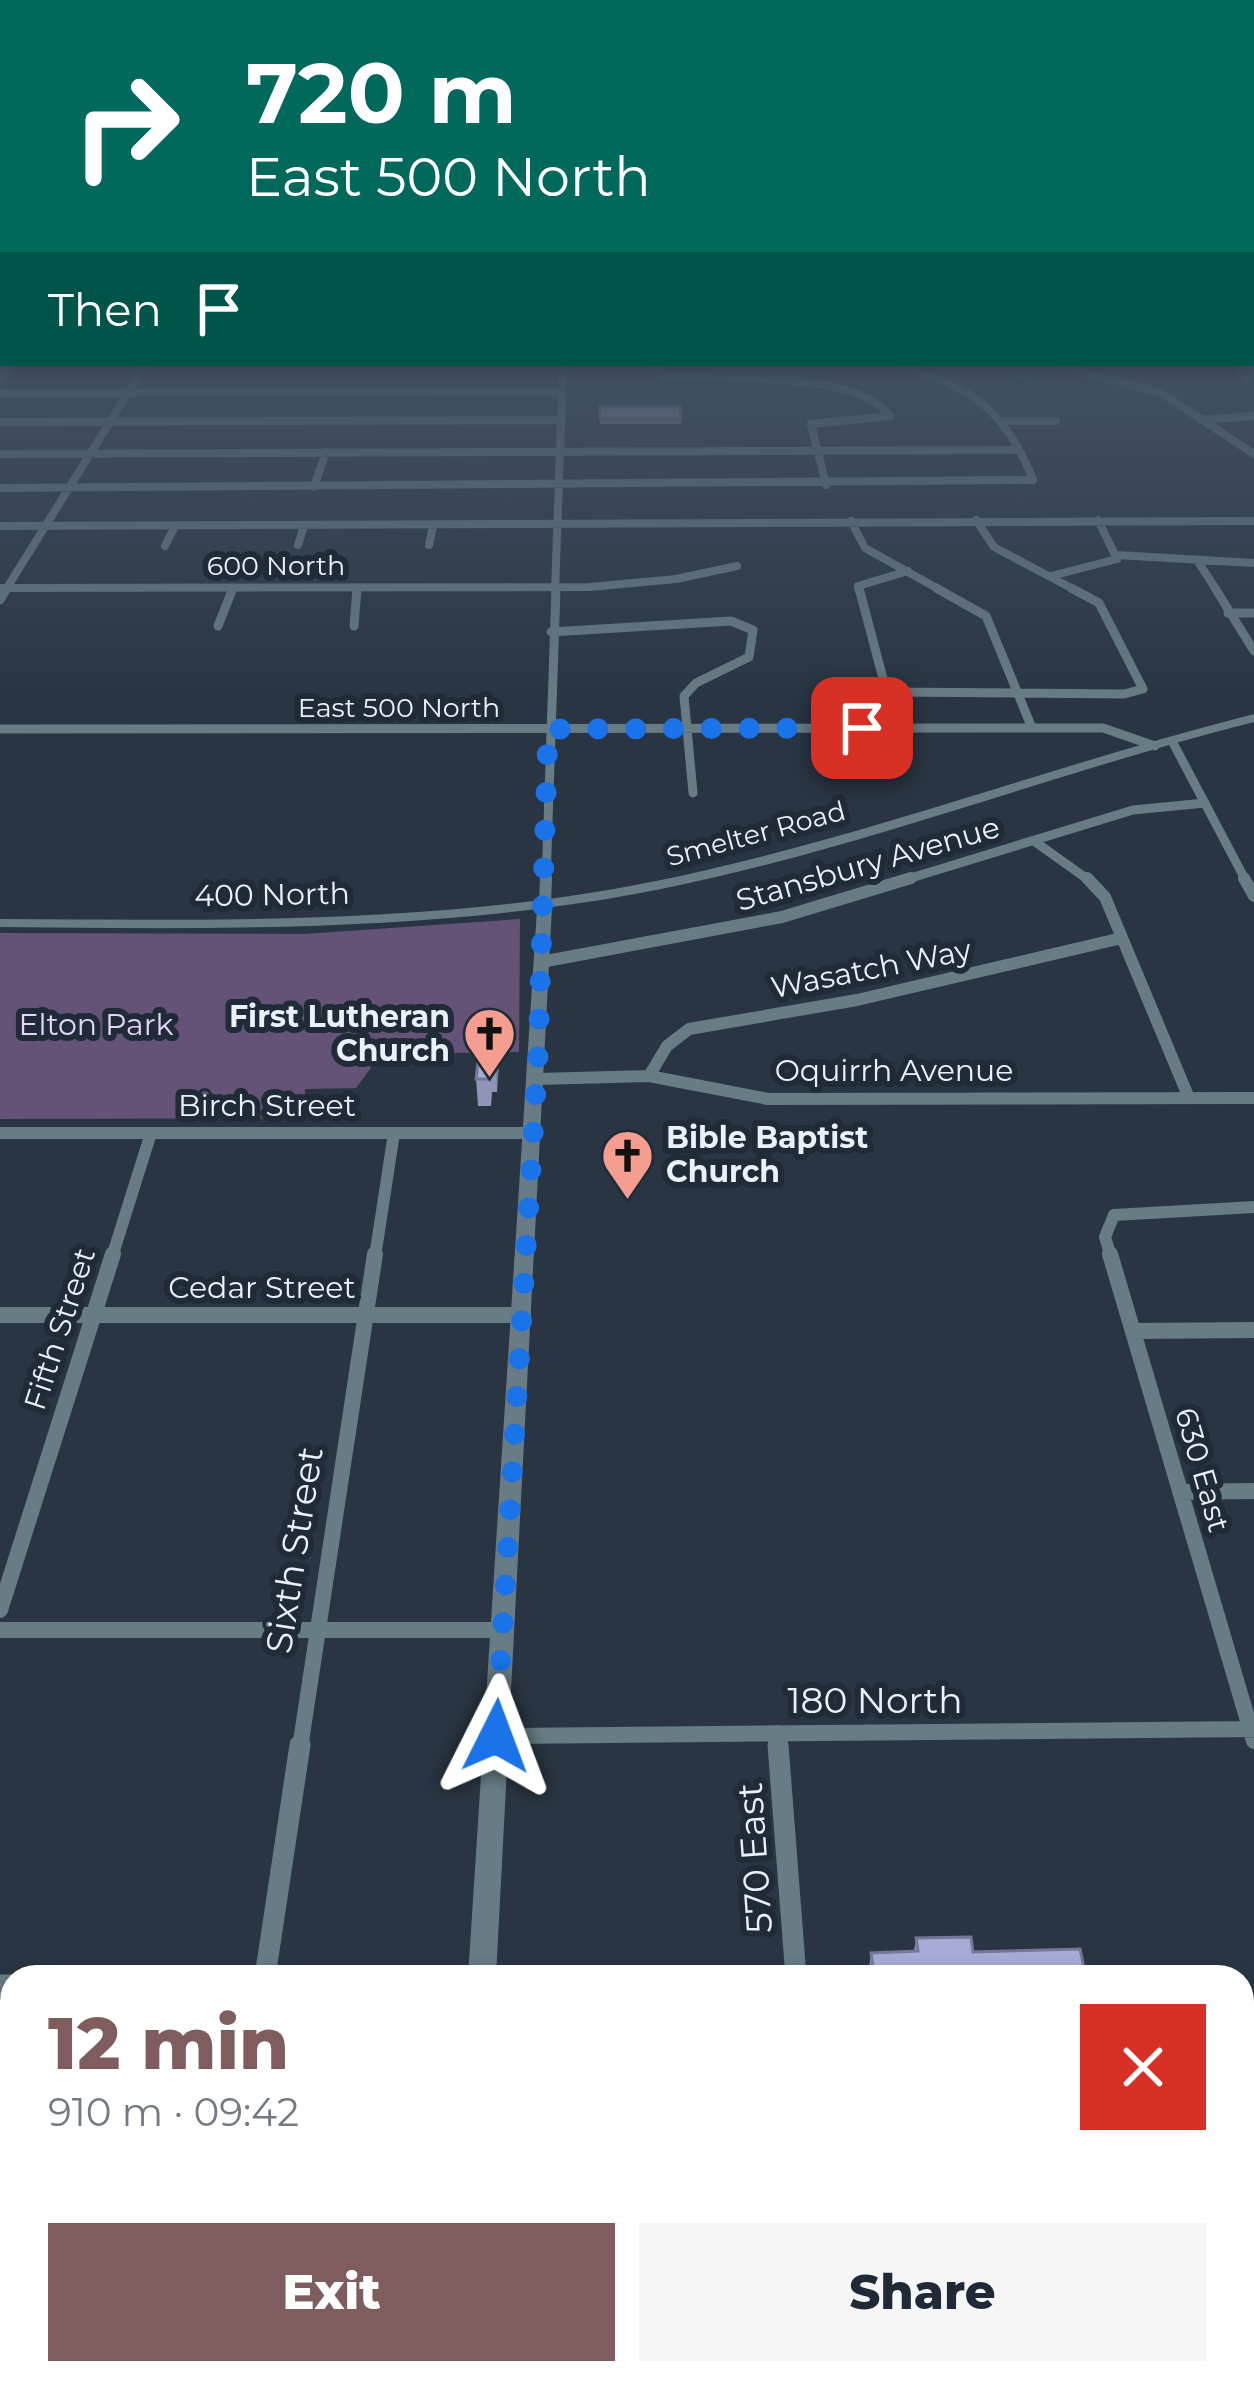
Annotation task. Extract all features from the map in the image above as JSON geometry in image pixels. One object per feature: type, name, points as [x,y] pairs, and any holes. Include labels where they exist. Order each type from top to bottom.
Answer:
[{"type":"street","points":[[0,599],[77,478]]},
{"type":"street","points":[[314,487],[317,478]]},
{"type":"street","points":[[483,1965],[537,1079],[558,478]]},
{"type":"street","points":[[824,478],[826,485]]},
{"type":"street","points":[[0,488],[826,485],[1030,482],[1033,478]]},
{"type":"street","points":[[908,571],[858,586],[887,689],[1124,694],[1143,689],[1102,606],[989,544],[976,520]]},
{"type":"street","points":[[1097,520],[1117,555]]},
{"type":"street","points":[[850,521],[861,545],[986,616],[1032,728]]},
{"type":"street","points":[[0,526],[1254,521]]},
{"type":"street","points":[[165,546],[175,526]]},
{"type":"street","points":[[298,545],[304,526]]},
{"type":"street","points":[[429,545],[434,526]]},
{"type":"street","points":[[1051,576],[1117,555],[1254,563]]},
{"type":"street","points":[[1199,563],[1254,651]]},
{"type":"street","name":"600 North","points":[[4,587],[553,587],[660,582],[736,566]]},
{"type":"street","points":[[218,626],[233,587]]},
{"type":"street","points":[[354,626],[357,587]]},
{"type":"street","points":[[1228,613],[1254,613]]},
{"type":"street","points":[[551,632],[742,622],[753,630],[752,653],[687,691],[684,728],[693,793]]},
{"type":"street","name":"Smelter Road","points":[[545,904],[782,855],[1254,718]]},
{"type":"street","points":[[820,728],[824,755]]},
{"type":"street","name":"East 500 North","points":[[0,729],[1115,729],[1154,746]]},
{"type":"street","points":[[1172,741],[1254,896]]},
{"type":"street","name":"Stansbury Avenue","points":[[542,962],[782,917],[1141,808],[1205,803]]},
{"type":"street","points":[[1034,841],[1096,884],[1189,1098]]},
{"type":"street","name":"400 North","points":[[0,923],[308,922],[545,904]]},
{"type":"street","name":"Wasatch Way","points":[[650,1076],[672,1040],[702,1025],[857,1000],[1122,938]]},
{"type":"street","name":"Oquirrh Avenue","points":[[537,1079],[650,1076],[768,1099],[1254,1098]]},
{"type":"street","name":"Birch Street","points":[[0,1133],[534,1133]]},
{"type":"street","name":"Fifth Street","points":[[0,1610],[151,1133]]},
{"type":"street","name":"Sixth Street","points":[[267,1965],[394,1133]]},
{"type":"street","name":"630 East","points":[[1253,1733],[1105,1237],[1114,1216],[1147,1208],[1254,1208]]},
{"type":"street","name":"Cedar Street","points":[[0,1315],[523,1315]]},
{"type":"street","points":[[1133,1331],[1254,1330]]},
{"type":"street","points":[[1180,1492],[1254,1491]]},
{"type":"street","points":[[0,1630],[502,1630]]},
{"type":"street","name":"570 East","points":[[777,1733],[795,1965]]},
{"type":"street","name":"180 North","points":[[496,1736],[1253,1733]]},
{"type":"green space","name":"Elton Park","points":[[520,919],[519,1052],[381,1054],[356,1088],[305,1089],[305,1118],[0,1119],[0,933],[304,934]]},
{"type":"building","points":[[481,1036],[498,1040],[490,1079],[476,1079]]},
{"type":"building","points":[[971,1937],[973,1952],[1080,1949],[1083,1965],[873,1965],[871,1953],[918,1951],[916,1938]]},
{"type":"place","name":"First Lutheran Church","points":[[489,1080]]},
{"type":"place","name":"Bible Baptist Church","points":[[627,1201]]},
{"type":"route","points":[[496,1736],[538,1056],[548,729],[862,728]]}]
